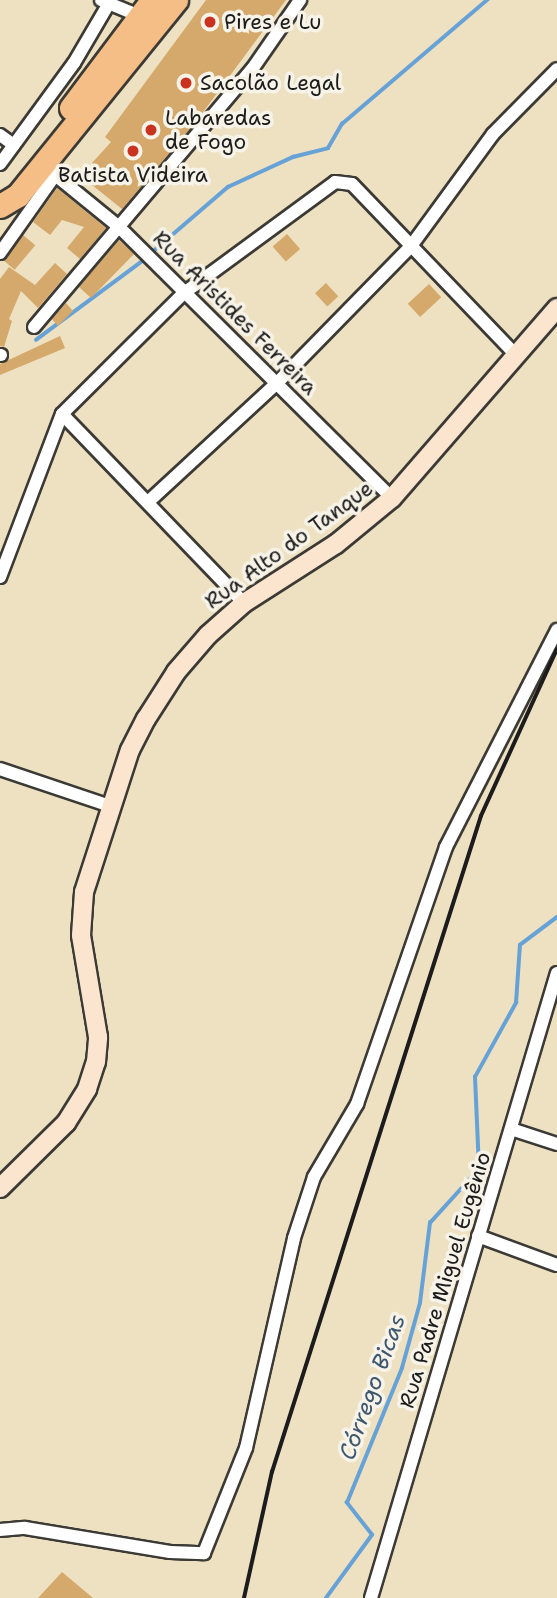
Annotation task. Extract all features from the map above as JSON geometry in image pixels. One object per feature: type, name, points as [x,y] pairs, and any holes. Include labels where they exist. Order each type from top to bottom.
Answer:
[{"type":"highway","points":[[0,206],[9,186],[151,14],[176,0]]},
{"type":"highway","points":[[0,206],[50,169],[151,14]]},
{"type":"main road","name":"Rua Alto do Tanque","points":[[0,1188],[66,1123],[87,1089],[96,1062],[99,1037],[81,934],[84,892],[130,750],[176,672],[244,603],[337,544],[392,498],[557,308]]},
{"type":"street","points":[[34,327],[253,68],[300,0]]},
{"type":"street","points":[[0,164],[74,63],[107,2],[151,14]]},
{"type":"street","points":[[148,502],[278,382],[411,246],[493,134],[557,69]]},
{"type":"street","points":[[0,135],[14,145]]},
{"type":"street","points":[[0,253],[50,169]]},
{"type":"street","name":"Rua Aristides Ferreira","points":[[50,169],[141,248],[392,498]]},
{"type":"street","points":[[0,577],[62,414],[184,293],[334,182],[352,184],[516,355]]},
{"type":"street","points":[[62,414],[244,603]]},
{"type":"street","points":[[0,1530],[25,1528],[170,1552],[204,1553],[246,1448],[293,1238],[314,1177],[357,1104],[446,847],[557,630]]},
{"type":"street","points":[[0,769],[110,806]]},
{"type":"street","name":"Rua Padre Miguel Eugênio","points":[[371,1598],[557,973]]},
{"type":"street","points":[[511,1129],[557,1144]]},
{"type":"street","points":[[478,1237],[557,1265]]},
{"type":"building","points":[[206,0],[286,0],[195,123],[122,209],[92,185],[102,172],[92,163],[111,142],[105,137]]},
{"type":"building","points":[[57,188],[106,228],[80,259],[67,248],[84,227],[62,220],[50,235],[33,222]]},
{"type":"building","points":[[287,234],[300,249],[286,262],[273,246]]},
{"type":"building","points":[[23,235],[35,245],[15,270],[2,260]]},
{"type":"building","points":[[119,240],[134,254],[91,298],[79,287]]},
{"type":"building","points":[[55,263],[67,274],[38,308],[21,291],[9,319],[12,321],[4,347],[0,346],[0,279],[9,267],[35,285]]},
{"type":"building","points":[[326,283],[338,296],[327,306],[315,293]]},
{"type":"building","points":[[429,284],[441,297],[420,317],[408,304]]},
{"type":"building","points":[[66,303],[73,311],[58,326],[52,319]]},
{"type":"building","points":[[60,336],[65,348],[0,375],[0,364]]},
{"type":"building","points":[[62,1572],[93,1598],[38,1598]]},
{"type":"waterway","points":[[150,254],[228,187],[293,157],[328,148],[342,124],[487,0]]},
{"type":"waterway","points":[[36,340],[145,259]]},
{"type":"waterway","name":"Córrego Bicas","points":[[326,1598],[372,1535],[347,1503],[402,1368],[420,1303],[430,1223],[479,1169],[475,1077],[516,1003],[520,945],[557,917]]},
{"type":"railway","points":[[244,1598],[272,1472],[481,816],[557,649]]},
{"type":"place","name":"Pires e Lu","points":[[210,22]]},
{"type":"place","name":"Sacolão Legal","points":[[186,83]]},
{"type":"place","name":"Labaredas de Fogo","points":[[151,130]]},
{"type":"place","name":"Batista Videira","points":[[133,151]]}]
